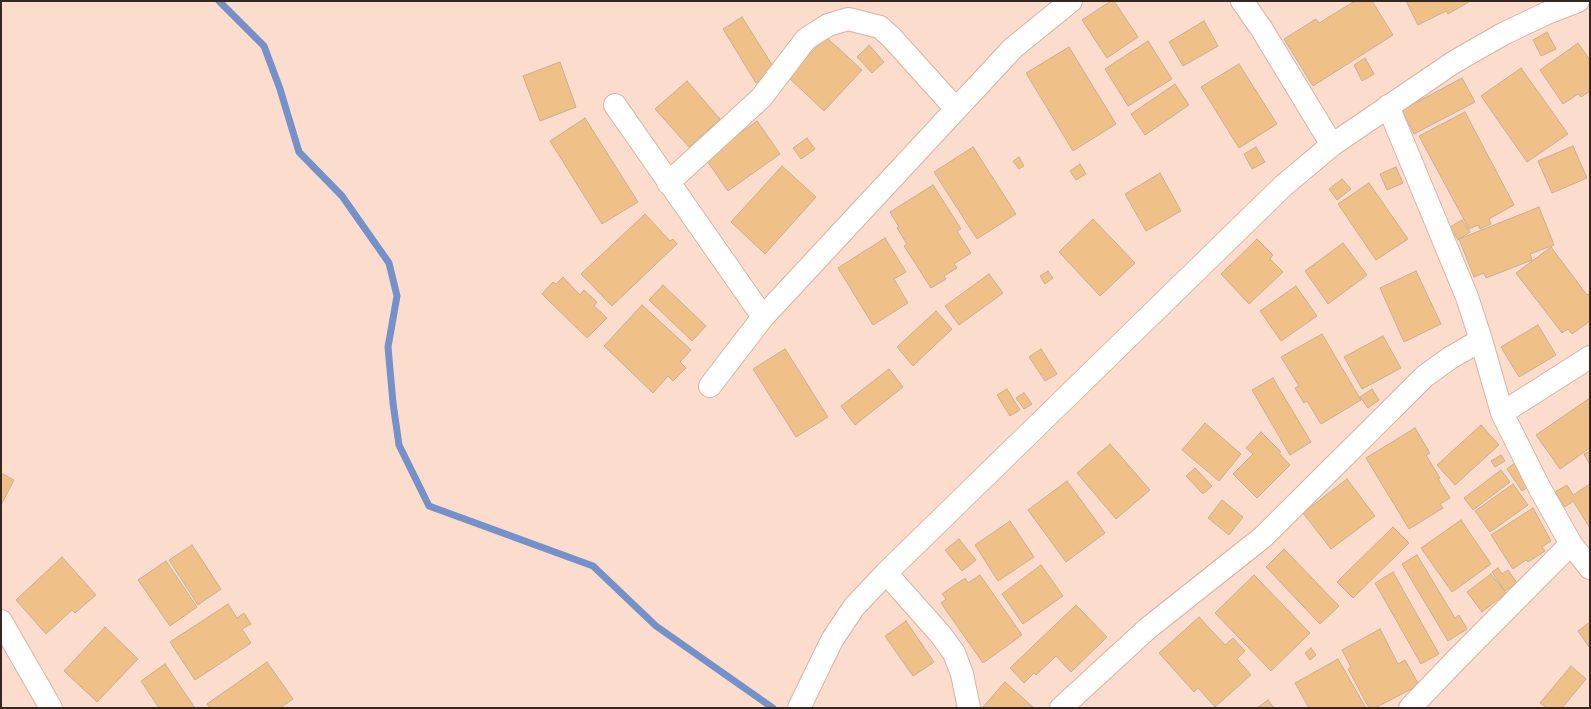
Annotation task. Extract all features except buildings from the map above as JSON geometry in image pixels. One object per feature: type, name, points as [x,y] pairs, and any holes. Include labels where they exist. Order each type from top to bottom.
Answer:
[{"type":"street","points":[[710,386],[763,317],[1013,48],[1071,1]]},
{"type":"street","points":[[1242,1],[1261,28],[1332,145]]},
{"type":"street","points":[[799,708],[832,640],[854,607],[886,573],[1283,186],[1332,145],[1454,62],[1503,34],[1544,7],[1578,1]]},
{"type":"street","points":[[668,183],[761,98],[806,39],[828,25],[848,19],[880,27],[892,38],[956,109]]},
{"type":"street","points":[[615,105],[763,317]]},
{"type":"street","points":[[1388,106],[1457,272],[1481,340],[1502,413],[1538,486],[1572,544],[1590,568]]},
{"type":"street","points":[[1061,708],[1147,629],[1263,537],[1425,376],[1450,358],[1481,340]]},
{"type":"street","points":[[1502,413],[1590,356]]},
{"type":"street","points":[[1410,708],[1572,544]]},
{"type":"street","points":[[886,573],[941,635],[954,653],[962,674],[969,708]]},
{"type":"street","points":[[1,621],[51,708]]},
{"type":"waterway","points":[[219,1],[264,46],[280,89],[299,152],[342,196],[389,263],[397,296],[388,347],[393,403],[399,445],[429,506],[593,566],[656,626],[773,708]]}]
